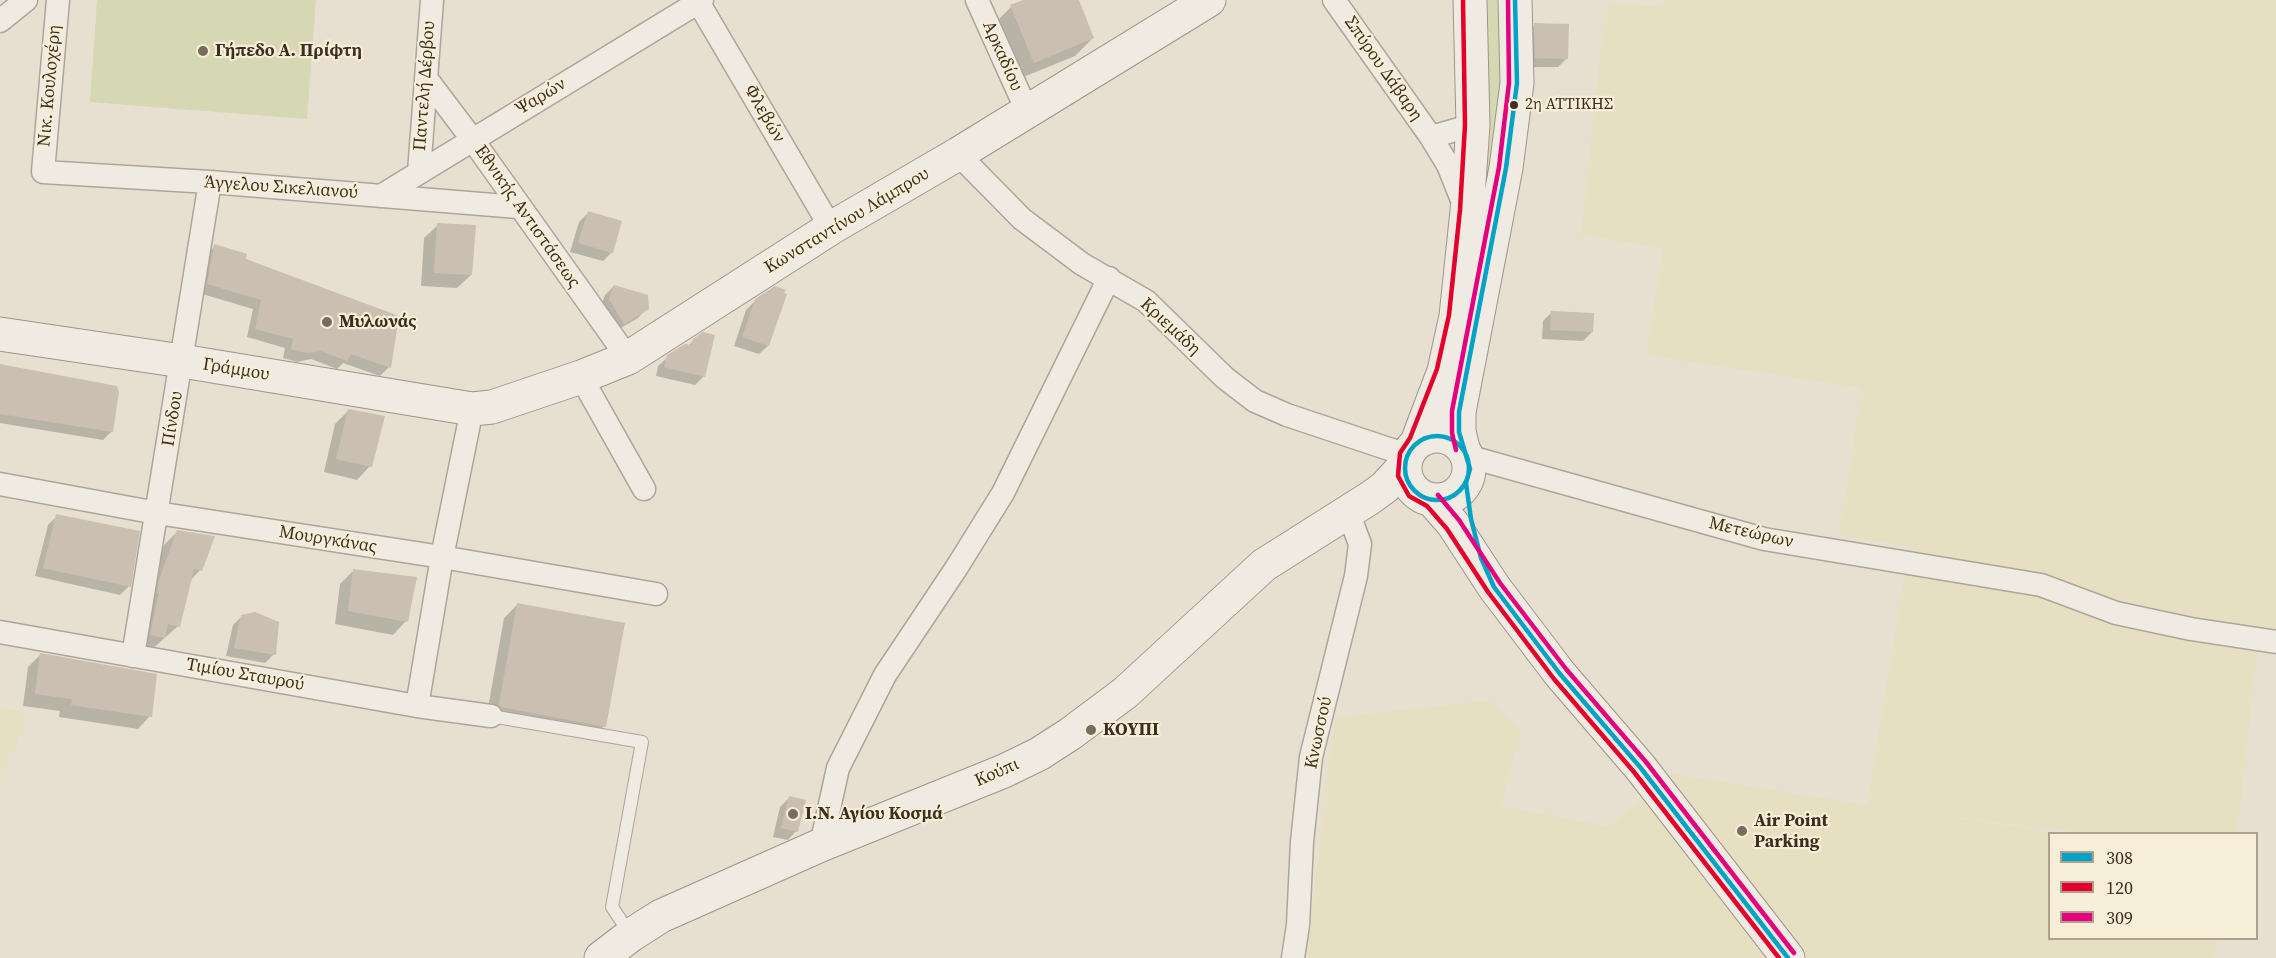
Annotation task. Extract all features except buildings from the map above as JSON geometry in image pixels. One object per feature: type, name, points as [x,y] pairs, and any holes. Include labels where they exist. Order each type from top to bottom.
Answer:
[{"type":"main road","name":"Κωνσταντίνου Λάμπρου","points":[[472,409],[492,407],[581,377],[628,358],[831,228],[958,154],[1209,0]]},
{"type":"main road","points":[[1470,0],[1473,125],[1456,316],[1444,371],[1409,454],[1408,484],[1453,524],[1494,587],[1560,674],[1640,767],[1788,958]]},
{"type":"main road","points":[[1494,587],[1481,558],[1472,519],[1459,432],[1461,403],[1506,168],[1517,83],[1515,0]]},
{"type":"main road","name":"Γράμμου","points":[[0,334],[182,361],[472,409]]},
{"type":"main road","points":[[1441,435],[1449,438],[1465,462],[1460,491],[1452,497],[1442,500],[1389,499],[1348,512],[1385,487],[1424,438],[1441,435]]},
{"type":"main road","name":"Κούπι","points":[[601,958],[631,934],[661,916],[821,845],[1004,771],[1039,754],[1125,693],[1264,565],[1348,512]]},
{"type":"street","points":[[0,21],[26,0]]},
{"type":"street","name":"Νικ. Κουλοχέρη","points":[[43,172],[58,0]]},
{"type":"street","name":"Παντελή Δέρβου","points":[[419,172],[432,0]]},
{"type":"street","name":"Αρκαδίου","points":[[977,0],[1028,111]]},
{"type":"street","name":"Σπύρου Δάβαρη","points":[[1334,0],[1431,137],[1448,165],[1467,212]]},
{"type":"street","name":"Ψαρών","points":[[381,196],[699,1]]},
{"type":"street","name":"Φλεβών","points":[[699,1],[831,228]]},
{"type":"street","name":"Εθνικής Αντιστάσεως","points":[[426,78],[628,358]]},
{"type":"street","name":"Σπύρου Δάβαρη","points":[[1431,137],[1473,125]]},
{"type":"street","name":"Κριεμάδη","points":[[958,154],[1022,219],[1082,264],[1146,301],[1225,378],[1255,401],[1287,415],[1409,454]]},
{"type":"street","name":"Άγγελου Σικελιανού","points":[[43,172],[210,182],[518,207]]},
{"type":"street","name":"Πίνδου","points":[[133,656],[210,182]]},
{"type":"street","points":[[821,845],[838,768],[885,675],[1003,493],[1109,278]]},
{"type":"street","points":[[581,377],[644,489]]},
{"type":"street","points":[[417,706],[442,557],[472,409]]},
{"type":"street","name":"Μετεώρων","points":[[1465,462],[1764,539],[2041,585],[2116,613],[2191,629],[2276,642]]},
{"type":"street","name":"Μουργκάνας","points":[[0,484],[157,513],[442,557],[656,594]]},
{"type":"street","name":"Κνωσσού","points":[[1293,958],[1298,925],[1302,842],[1311,757],[1356,576],[1360,544],[1348,512]]},
{"type":"street","name":"Τιμίου Σταυρού","points":[[0,632],[417,706],[491,716]]},
{"type":"lane","points":[[491,716],[642,742],[612,907],[631,934]]},
{"type":"shaded area","points":[[1664,0],[2276,0],[2276,630],[2260,626],[2237,832],[2078,832],[1915,812],[2050,832],[2048,832],[2048,940],[2217,940],[2214,958],[1307,958],[1330,749],[1336,717],[1488,701],[1522,729],[1501,806],[1609,827],[1672,774],[1867,805],[1909,547],[1839,535],[1862,388],[1646,355],[1663,249],[1581,234],[1606,3],[1664,7]]},
{"type":"shaded area","points":[[0,707],[30,714],[0,779]]},
{"type":"green space","name":"Γήπεδο Α. Πρίφτη","points":[[97,0],[316,0],[307,119],[90,102]]},
{"type":"green space","points":[[1476,0],[1502,0],[1503,102],[1453,376]]},
{"type":"transit line","name":"120","points":[[1463,0],[1465,125],[1460,210],[1449,315],[1437,369],[1410,438],[1400,453],[1398,476],[1409,496],[1427,506],[1447,529],[1488,592],[1554,679],[1634,772],[1779,958]]},
{"type":"transit line","name":"309","points":[[1456,450],[1452,433],[1452,411],[1499,167],[1509,83],[1508,0]]},
{"type":"transit line","name":"308","points":[[1515,0],[1517,83],[1506,168],[1459,412],[1459,432],[1470,469],[1466,483],[1471,519],[1481,558],[1494,587],[1560,674],[1640,767],[1788,958]]},
{"type":"transit line","name":"308","points":[[1431,436],[1443,436],[1460,445],[1467,456],[1469,468],[1467,480],[1460,491],[1443,500],[1431,500],[1419,495],[1410,486],[1405,474],[1405,462],[1410,450],[1419,441],[1431,436]]},
{"type":"transit line","name":"309","points":[[1438,495],[1459,520],[1500,583],[1566,669],[1646,762],[1794,953]]},
{"type":"place","name":"Γήπεδο Α. Πρίφτη","points":[[203,51]]},
{"type":"place","name":"2η ΑΤΤΙΚΗΣ","points":[[1514,105]]},
{"type":"place","name":"Μυλωνάς","points":[[327,322]]},
{"type":"place","name":"ΚΟΥΠΙ","points":[[1091,730]]},
{"type":"place","name":"Ι.Ν. Αγίου Κοσμά","points":[[793,814]]},
{"type":"place","name":"Air Point Parking","points":[[1742,831]]}]
